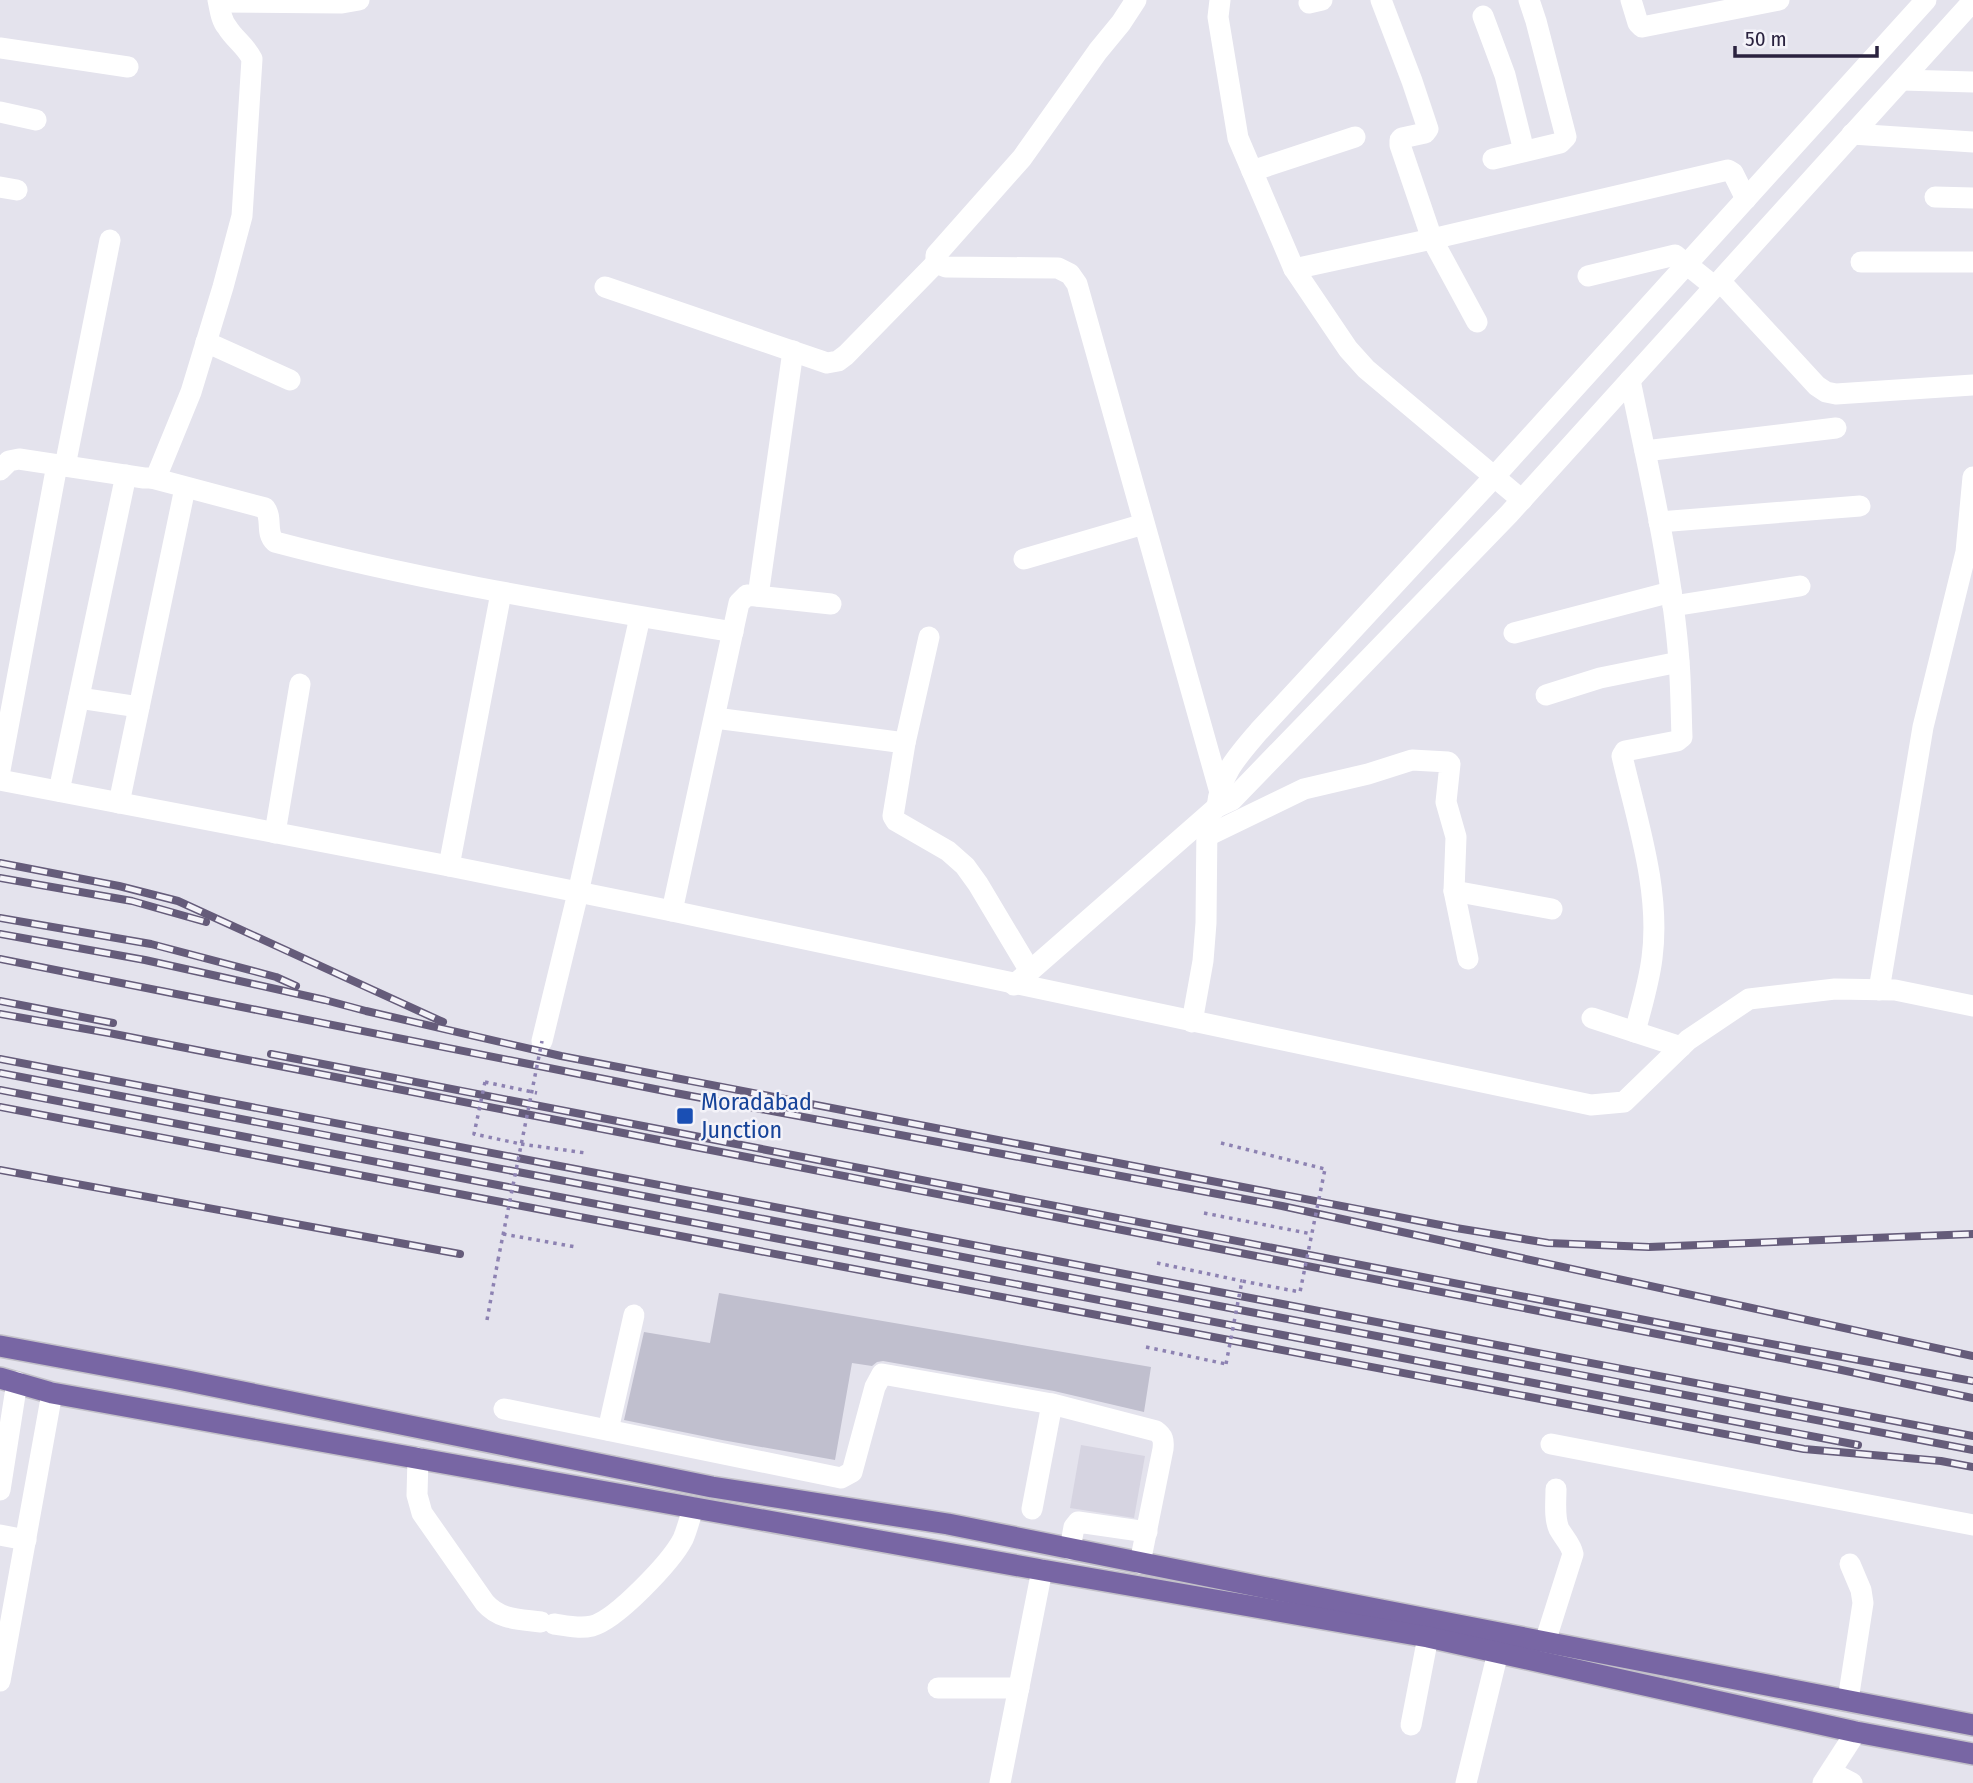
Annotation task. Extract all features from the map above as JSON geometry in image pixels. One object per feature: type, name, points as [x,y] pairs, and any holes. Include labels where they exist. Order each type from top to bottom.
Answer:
[{"type":"main road","points":[[0,1346],[173,1378],[712,1488],[948,1524],[1140,1563],[1500,1643],[1856,1732],[1973,1754]]},
{"type":"main road","points":[[9,1380],[52,1392],[1042,1570],[1428,1637],[1500,1643],[1545,1642],[1973,1724]]},
{"type":"main road","points":[[466,1467],[476,1440]]},
{"type":"main road","points":[[847,1535],[852,1509]]},
{"type":"main road","points":[[1922,1744],[1928,1716]]},
{"type":"street","points":[[605,287],[827,363],[838,361],[936,262],[936,255],[1022,158],[1136,0]]},
{"type":"street","points":[[1220,0],[1218,17],[1238,138],[1294,269],[1348,349],[1366,369],[1522,500]]},
{"type":"street","points":[[1381,0],[1428,129],[1425,133],[1402,138],[1400,145],[1433,239],[1477,322]]},
{"type":"street","points":[[1493,159],[1560,143],[1566,137],[1528,0]]},
{"type":"street","points":[[1631,0],[1638,23],[1642,27],[1779,0]]},
{"type":"street","points":[[1212,812],[1228,771],[1251,741],[1926,0]]},
{"type":"street","points":[[152,478],[158,475],[191,391],[242,216],[252,59],[226,27],[218,1],[347,1]]},
{"type":"street","points":[[1022,978],[1212,812],[1232,800],[1522,500],[1973,1]]},
{"type":"street","points":[[1483,16],[1505,75],[1524,151]]},
{"type":"street","points":[[0,48],[128,67]]},
{"type":"street","points":[[1902,80],[1973,82]]},
{"type":"street","points":[[0,112],[36,120]]},
{"type":"street","points":[[1853,134],[1973,142]]},
{"type":"street","points":[[1252,171],[1355,137]]},
{"type":"street","points":[[1294,269],[1728,170],[1733,173],[1746,199]]},
{"type":"street","points":[[1935,197],[1973,198]]},
{"type":"street","points":[[0,770],[110,240]]},
{"type":"street","points":[[1588,276],[1672,255],[1678,257],[1717,284],[1826,392],[1836,394],[1973,385]]},
{"type":"street","points":[[936,262],[946,267],[1058,268],[1070,274],[1077,284],[1144,524],[1212,812],[1203,961],[1192,1022]]},
{"type":"street","points":[[1861,262],[1973,262]]},
{"type":"street","points":[[206,341],[290,380]]},
{"type":"street","points":[[758,596],[793,351]]},
{"type":"street","points":[[1630,380],[1672,599],[1679,662],[1682,737],[1677,741],[1625,751],[1622,756],[1648,869],[1654,916],[1652,958],[1635,1032]]},
{"type":"street","points":[[1645,452],[1836,428]]},
{"type":"street","points":[[0,470],[9,461],[19,459],[152,478],[265,508],[269,516],[270,536],[275,542],[359,564],[501,593],[733,632]]},
{"type":"street","points":[[59,791],[126,475]]},
{"type":"street","points":[[1879,990],[1923,727],[1966,552],[1973,477]]},
{"type":"street","points":[[120,803],[185,488]]},
{"type":"street","points":[[1659,522],[1860,506]]},
{"type":"street","points":[[1024,559],[1144,524]]},
{"type":"street","points":[[1514,633],[1576,615],[1672,599],[1800,586]]},
{"type":"street","points":[[449,866],[501,593]]},
{"type":"street","points":[[672,911],[739,603],[747,595],[831,604]]},
{"type":"street","points":[[542,1041],[640,617]]},
{"type":"street","points":[[929,637],[905,743],[893,816],[896,821],[948,851],[965,866],[978,884],[1022,978]]},
{"type":"street","points":[[1546,695],[1600,678],[1679,662]]},
{"type":"street","points":[[275,833],[300,684]]},
{"type":"street","points":[[79,698],[139,707]]},
{"type":"street","points":[[715,718],[905,743]]},
{"type":"street","points":[[1212,812],[1368,774],[1412,760],[1447,761],[1450,764],[1447,807],[1456,837],[1454,891],[1468,959]]},
{"type":"street","points":[[0,780],[1022,978],[1192,1022],[1591,1105],[1624,1101],[1688,1040],[1749,999],[1835,989],[1895,990],[1973,1006]]},
{"type":"street","points":[[1454,891],[1552,909]]},
{"type":"street","points":[[1592,1018],[1681,1047]]},
{"type":"street","points":[[608,1430],[634,1315]]},
{"type":"street","points":[[504,1409],[841,1478],[852,1472],[875,1387],[882,1374],[1052,1404],[1156,1431],[1162,1436],[1163,1449],[1140,1563]]},
{"type":"street","points":[[0,1490],[9,1380]]},
{"type":"street","points":[[0,1681],[52,1392]]},
{"type":"street","points":[[1032,1509],[1052,1404]]},
{"type":"street","points":[[1551,1444],[1973,1525]]},
{"type":"street","points":[[418,1458],[417,1495],[422,1513],[485,1603],[501,1617],[580,1628],[594,1626],[608,1619],[672,1557],[683,1538],[693,1508]]},
{"type":"street","points":[[1545,1642],[1573,1554],[1556,1521],[1556,1489]]},
{"type":"street","points":[[1070,1549],[1074,1527],[1078,1522],[1147,1532]]},
{"type":"street","points":[[0,1535],[26,1540]]},
{"type":"street","points":[[1847,1700],[1863,1604],[1861,1590],[1850,1564]]},
{"type":"street","points":[[1000,1783],[1042,1570]]},
{"type":"street","points":[[1411,1725],[1428,1637]]},
{"type":"street","points":[[1466,1783],[1500,1643]]},
{"type":"street","points":[[938,1688],[1019,1688]]},
{"type":"street","points":[[1852,1783],[1827,1777],[1856,1732]]},
{"type":"path","points":[[487,1320],[542,1041]]},
{"type":"path","points":[[537,1093],[485,1082],[474,1134],[586,1153]]},
{"type":"path","points":[[1157,1263],[1300,1293],[1325,1169],[1221,1143]]},
{"type":"path","points":[[1204,1213],[1312,1234]]},
{"type":"path","points":[[503,1234],[576,1247]]},
{"type":"path","points":[[1146,1347],[1226,1364],[1242,1281]]},
{"type":"shaded area","points":[[1081,1445],[1145,1456],[1134,1518],[1070,1508]]},
{"type":"building","points":[[719,1293],[1151,1367],[1144,1412],[1054,1391],[883,1361],[872,1366],[852,1363],[835,1460],[624,1420],[644,1332],[710,1343]]},
{"type":"railway","points":[[0,863],[119,886],[178,901],[443,1022]]},
{"type":"railway","points":[[0,878],[132,901],[206,922]]},
{"type":"railway","points":[[0,918],[151,944],[276,977],[296,986]]},
{"type":"railway","points":[[0,934],[145,960],[561,1056],[1456,1228],[1548,1243],[1649,1247],[1973,1234]]},
{"type":"railway","points":[[0,959],[675,1093],[1282,1206],[1973,1356]]},
{"type":"railway","points":[[0,1001],[113,1023]]},
{"type":"railway","points":[[0,1014],[1837,1369],[1973,1398]]},
{"type":"railway","points":[[271,1054],[1973,1381]]},
{"type":"railway","points":[[0,1059],[1973,1436]]},
{"type":"railway","points":[[0,1073],[1973,1450]]},
{"type":"railway","points":[[0,1090],[1858,1445]]},
{"type":"railway","points":[[0,1107],[1804,1449],[1941,1461],[1973,1467]]},
{"type":"railway","points":[[0,1170],[460,1254]]},
{"type":"place","name":"Moradabad Junction","points":[[685,1116]]}]
